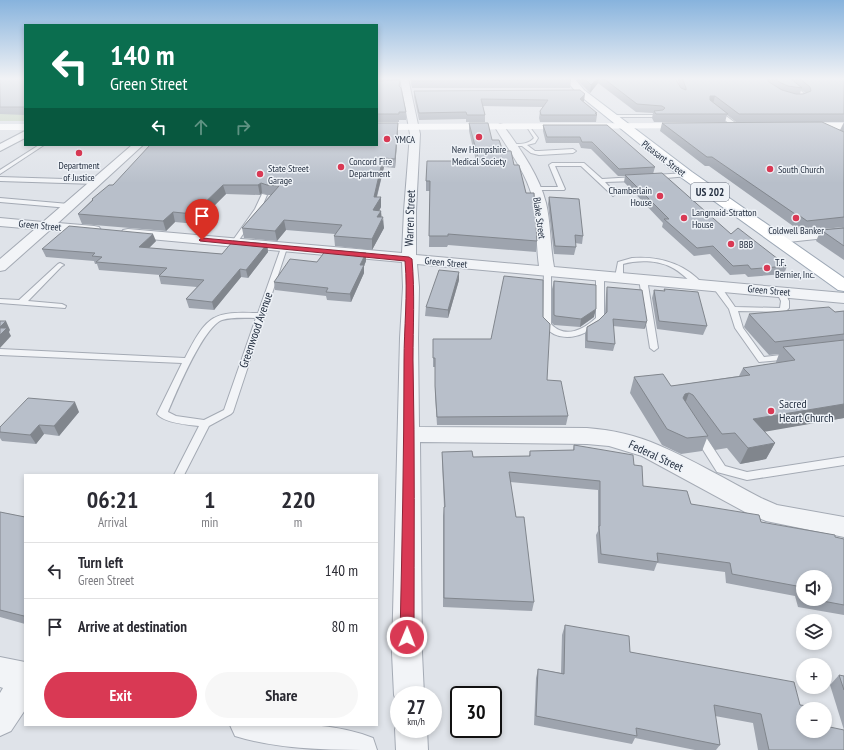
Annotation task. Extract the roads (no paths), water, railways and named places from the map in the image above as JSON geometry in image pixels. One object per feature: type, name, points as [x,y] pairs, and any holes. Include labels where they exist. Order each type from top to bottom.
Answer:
[{"type":"main road","name":"Pleasant Street","points":[[606,113],[687,175],[844,286]]},
{"type":"main road","points":[[0,126],[24,127]]},
{"type":"main road","points":[[378,127],[704,126]]},
{"type":"main road","points":[[720,126],[751,126]]},
{"type":"main road","points":[[789,126],[820,126],[841,131]]},
{"type":"street","name":"Warren Street","points":[[409,686],[407,653],[409,338],[411,287],[409,259],[410,211],[415,134],[411,113]]},
{"type":"street","name":"Blake Street","points":[[500,127],[517,145],[540,204],[547,271]]},
{"type":"street","points":[[0,148],[24,135]]},
{"type":"street","points":[[0,266],[137,146]]},
{"type":"street","name":"Green Street","points":[[0,222],[699,284],[783,298],[844,298]]},
{"type":"street","points":[[779,239],[844,232]]},
{"type":"street","name":"Federal Street","points":[[409,434],[587,436],[609,438],[650,450],[753,505],[775,514],[844,527]]},
{"type":"street","points":[[0,672],[24,677]]},
{"type":"street","points":[[0,720],[24,684]]},
{"type":"street","points":[[251,726],[361,750]]},
{"type":"street","points":[[411,738],[412,750]]},
{"type":"lane","points":[[720,113],[736,126]]},
{"type":"lane","points":[[611,116],[660,116]]},
{"type":"lane","points":[[517,145],[533,142],[536,138],[529,127]]},
{"type":"lane","points":[[517,145],[539,153],[573,151]]},
{"type":"lane","points":[[0,172],[40,146]]},
{"type":"lane","points":[[535,189],[563,191],[552,165],[582,164],[613,194]]},
{"type":"lane","points":[[648,178],[687,175]]},
{"type":"lane","points":[[601,181],[640,178]]},
{"type":"lane","points":[[0,179],[96,182]]},
{"type":"lane","points":[[234,243],[258,209],[264,195]]},
{"type":"lane","points":[[0,200],[69,206]]},
{"type":"lane","name":"Greenwood Avenue","points":[[205,424],[228,412],[284,248]]},
{"type":"lane","points":[[619,277],[620,263],[626,261],[656,261],[672,265],[699,284]]},
{"type":"lane","points":[[21,303],[60,265]]},
{"type":"lane","points":[[547,271],[547,325],[552,331],[573,335],[595,324],[600,319],[600,275]]},
{"type":"lane","points":[[644,279],[654,348]]},
{"type":"lane","points":[[716,286],[733,309],[739,328],[762,360],[799,356]]},
{"type":"lane","points":[[733,309],[782,310],[785,308],[783,298]]},
{"type":"lane","points":[[0,301],[62,306]]},
{"type":"lane","points":[[180,474],[205,424],[175,419],[162,414],[188,361],[202,334],[211,323],[217,319],[236,316],[261,315]]},
{"type":"lane","points":[[0,352],[188,361]]},
{"type":"lane","points":[[691,425],[721,469],[747,476],[844,461]]},
{"type":"place","name":"New Hampshire Medical Society","points":[[479,137]]},
{"type":"place","name":"YMCA","points":[[387,139]]},
{"type":"place","name":"Department of Justice","points":[[79,153]]},
{"type":"place","name":"Concord Fire Department","points":[[341,167]]},
{"type":"place","name":"South Church","points":[[770,169]]},
{"type":"place","name":"State Street Garage","points":[[260,174]]},
{"type":"place","name":"Chamberlain House","points":[[660,196]]},
{"type":"place","name":"Langmaid-Stratton House","points":[[684,218]]},
{"type":"place","name":"Coldwell Banker","points":[[796,218]]},
{"type":"place","name":"BBB","points":[[731,244]]},
{"type":"place","name":"T.F. Bernier, Inc.","points":[[767,268]]},
{"type":"place","name":"Sacred Heart Church","points":[[771,411]]}]
